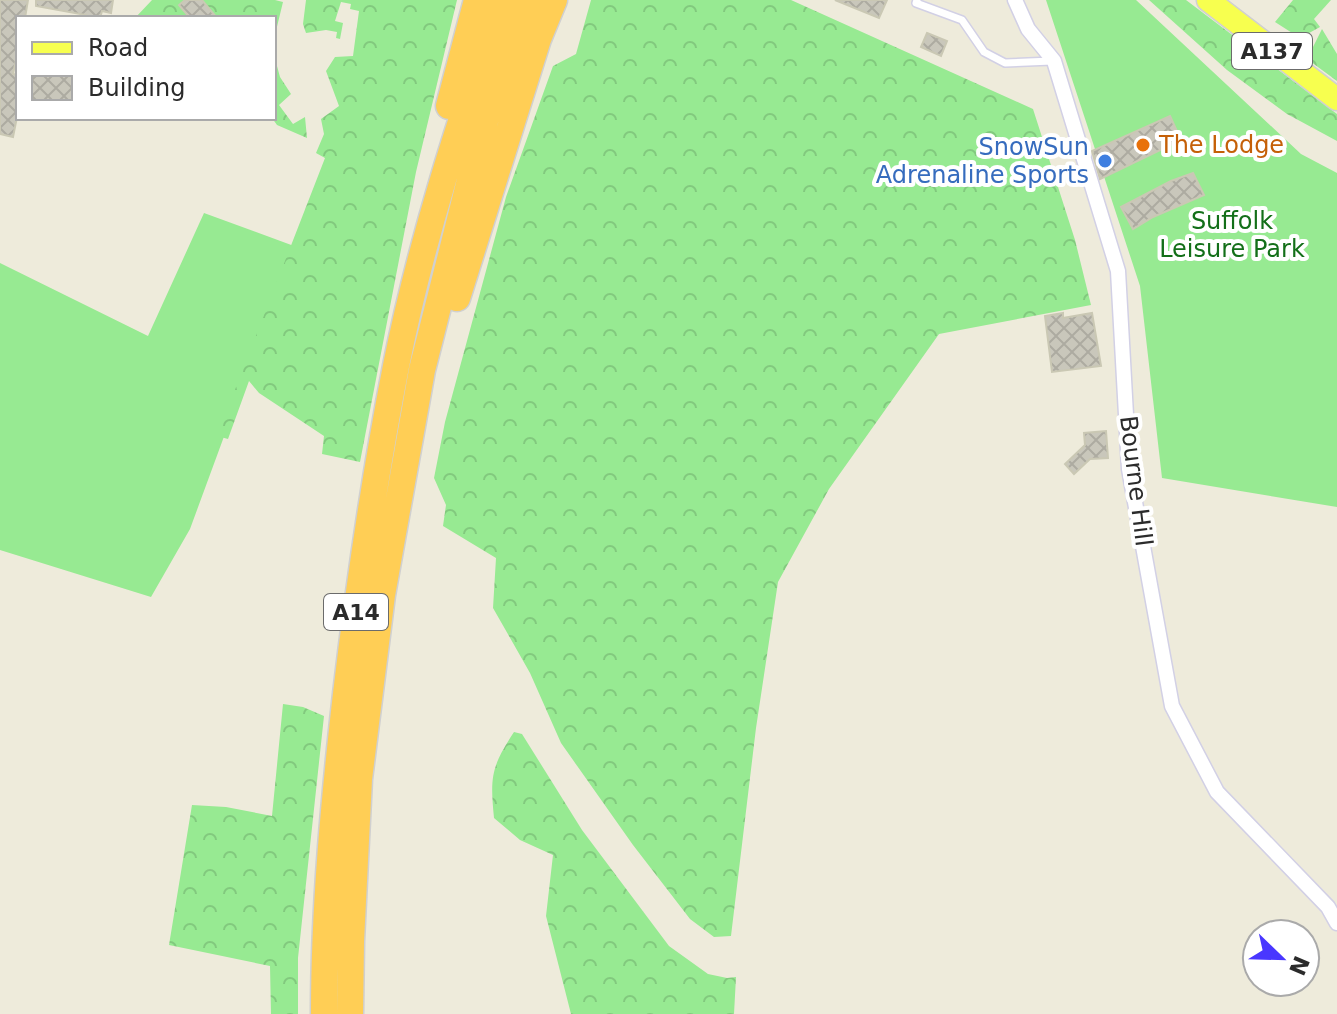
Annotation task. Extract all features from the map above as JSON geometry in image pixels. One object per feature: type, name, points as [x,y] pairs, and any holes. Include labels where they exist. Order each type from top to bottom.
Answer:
[{"type":"highway","name":"A14","points":[[433,216],[433,166],[477,0]]},
{"type":"highway","name":"A14","points":[[324,1014],[324,950],[337,773],[358,588],[397,364],[433,216],[462,116],[502,0]]},
{"type":"highway","name":"A14","points":[[350,1014],[359,779],[382,595],[422,370],[485,121],[527,0]]},
{"type":"highway","name":"A14","points":[[422,370],[453,311],[538,39],[554,0]]},
{"type":"main road","name":"A137","points":[[1208,0],[1337,99]]},
{"type":"street","name":"Bourne Hill","points":[[1015,0],[1028,29],[1054,61],[1118,271],[1129,469],[1172,706],[1217,792],[1328,907],[1337,923]]},
{"type":"lane","points":[[917,0],[916,3],[962,20],[984,52],[1005,63],[1054,61]]},
{"type":"green space","points":[[152,0],[283,2],[276,31],[276,16],[137,16]]},
{"type":"green space","points":[[306,0],[457,0],[416,172],[360,462],[322,454],[324,436],[259,393],[249,381],[228,439],[217,436],[325,158],[316,153],[324,134],[321,119],[339,106],[326,71],[335,57],[353,56],[359,11],[350,9],[351,4],[341,2],[335,21],[343,23],[340,39],[336,38],[337,32],[326,30],[306,33],[303,24]]},
{"type":"green space","points":[[591,0],[791,0],[1033,109],[1075,240],[1091,305],[939,334],[829,489],[778,582],[756,728],[731,936],[714,937],[690,919],[561,743],[530,673],[493,608],[496,558],[443,526],[446,505],[434,478],[445,422],[506,197],[553,66],[576,54]]},
{"type":"green space","name":"Suffolk Leisure Park","points":[[1046,0],[1136,0],[1301,154],[1337,173],[1337,507],[1162,478],[1140,286]]},
{"type":"green space","points":[[1149,0],[1186,0],[1337,114],[1337,141],[1287,114],[1227,70]]},
{"type":"green space","points":[[1293,0],[1331,0],[1314,19],[1320,27],[1300,38],[1275,22]]},
{"type":"green space","points":[[1322,29],[1337,54],[1337,81],[1307,59]]},
{"type":"green space","points":[[276,62],[280,77],[291,94],[279,105],[293,124],[305,117],[307,138],[277,125],[273,120],[276,120]]},
{"type":"green space","points":[[204,213],[294,246],[190,529],[151,597],[0,550],[0,263],[148,336]]},
{"type":"green space","points":[[283,704],[303,707],[324,716],[298,958],[298,1014],[271,1014],[270,966],[169,945],[192,805],[226,807],[272,816]]},
{"type":"green space","points":[[514,732],[522,734],[582,830],[669,946],[708,974],[736,977],[734,1014],[571,1014],[546,916],[553,855],[520,840],[494,818],[494,773]]},
{"type":"building","points":[[0,0],[28,0],[25,16],[16,16],[13,74],[16,75],[16,120],[13,137],[0,134]]},
{"type":"building","points":[[36,0],[113,0],[111,13],[102,11],[101,16],[36,6]]},
{"type":"building","points":[[185,0],[202,0],[215,16],[188,16],[179,5]]},
{"type":"building","points":[[835,0],[887,0],[879,18]]},
{"type":"building","points":[[927,33],[947,41],[941,56],[921,47]]},
{"type":"building","points":[[1170,116],[1181,140],[1100,179],[1092,151]]},
{"type":"building","points":[[1193,173],[1204,195],[1133,229],[1121,207]]},
{"type":"building","points":[[1063,313],[1063,318],[1092,313],[1101,366],[1052,372],[1045,316]]},
{"type":"building","points":[[1106,431],[1108,458],[1090,459],[1074,474],[1065,464],[1085,445],[1084,433]]},
{"type":"place","name":"The Lodge","points":[[1143,145]]},
{"type":"place","name":"SnowSun Adrenaline Sports","points":[[1105,161]]}]
